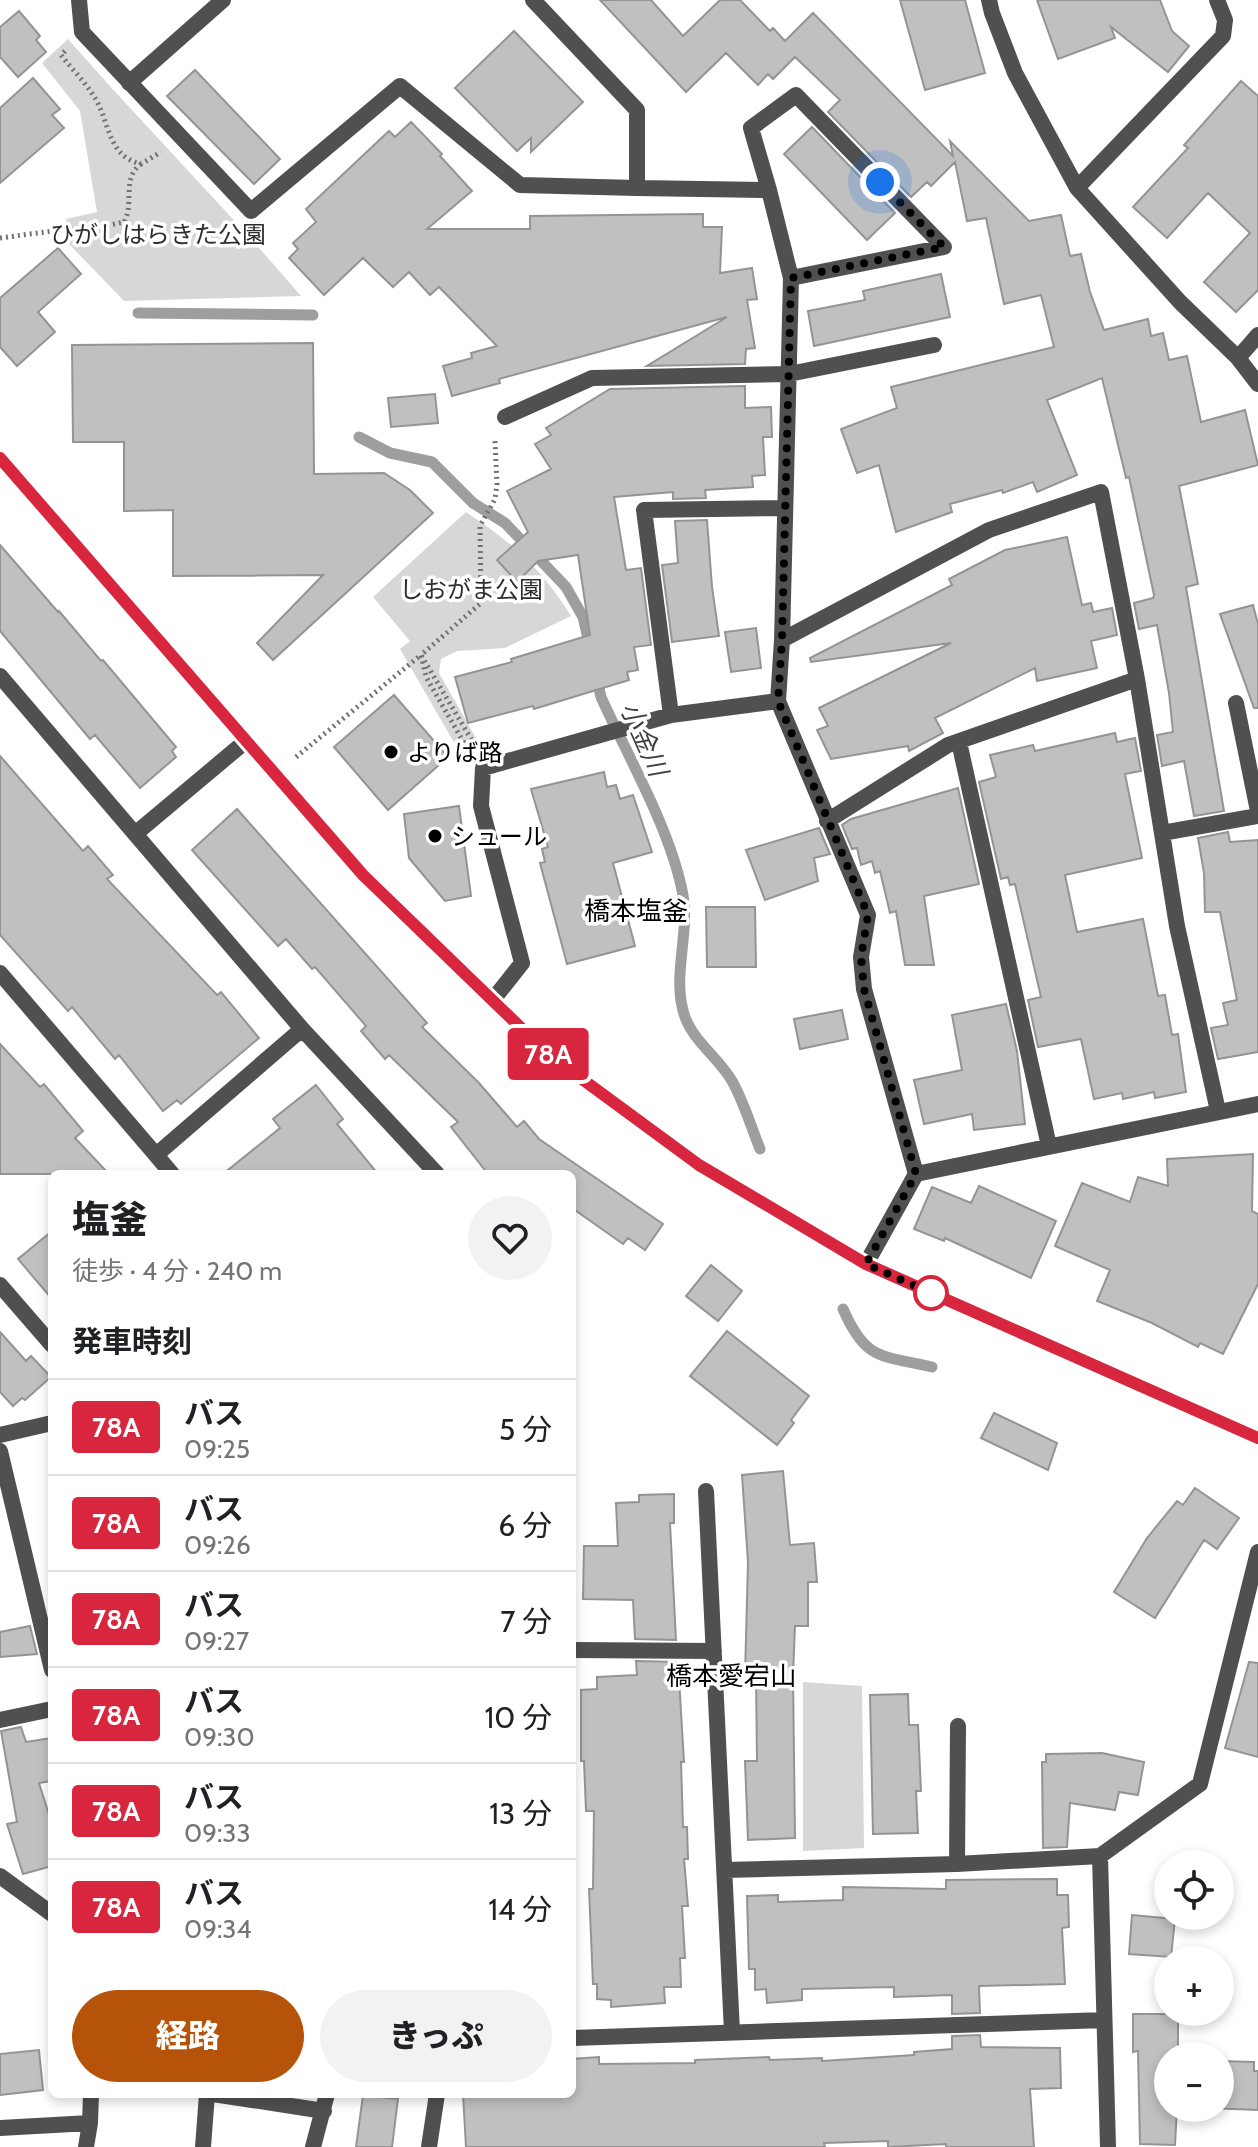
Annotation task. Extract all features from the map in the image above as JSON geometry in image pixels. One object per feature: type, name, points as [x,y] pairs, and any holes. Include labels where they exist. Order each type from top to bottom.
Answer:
[{"type":"street","points":[[79,0],[82,32],[251,211],[400,86],[520,185],[769,190]]},
{"type":"street","points":[[129,83],[223,0]]},
{"type":"street","points":[[533,0],[637,110],[637,188]]},
{"type":"street","points":[[989,0],[1015,73],[1077,188],[1180,302],[1238,358],[1258,384]]},
{"type":"street","points":[[1077,188],[1223,36],[1225,20],[1217,0]]},
{"type":"street","points":[[791,278],[944,247],[796,95],[751,128],[791,278],[778,701],[868,915],[861,957],[864,989],[916,1174],[866,1264]]},
{"type":"street","points":[[1238,358],[1258,335]]},
{"type":"street","points":[[505,417],[592,378],[789,374],[934,345]]},
{"type":"street","points":[[0,458],[363,875],[548,1054],[699,1165],[866,1264],[1258,1438]]},
{"type":"street","points":[[782,640],[989,530],[1101,492],[1137,679],[1177,926],[1218,1111]]},
{"type":"street","points":[[671,715],[644,510],[785,508]]},
{"type":"street","points":[[0,676],[302,1029],[433,1170]]},
{"type":"street","points":[[827,821],[948,745],[1137,679]]},
{"type":"street","points":[[492,1001],[522,963],[481,806],[483,768],[671,715],[778,701]]},
{"type":"street","points":[[1162,833],[1258,814],[1236,703]]},
{"type":"street","points":[[135,834],[246,741]]},
{"type":"street","points":[[959,742],[1049,1146]]},
{"type":"street","points":[[0,973],[169,1170]]},
{"type":"street","points":[[156,1155],[302,1029]]},
{"type":"street","points":[[916,1174],[1258,1104]]},
{"type":"street","points":[[0,1285],[48,1340]]},
{"type":"street","points":[[0,1435],[48,1424]]},
{"type":"street","points":[[0,1451],[48,1653]]},
{"type":"street","points":[[706,1491],[732,2032]]},
{"type":"street","points":[[725,1870],[957,1864],[1100,1856],[1200,1784],[1258,1552]]},
{"type":"street","points":[[576,1650],[714,1651]]},
{"type":"street","points":[[0,1720],[48,1710]]},
{"type":"street","points":[[957,1864],[958,1726]]},
{"type":"street","points":[[1100,1856],[1108,2147]]},
{"type":"street","points":[[0,1876],[48,1911]]},
{"type":"street","points":[[576,2038],[1104,2020]]},
{"type":"street","points":[[86,2147],[91,2098]]},
{"type":"street","points":[[203,2147],[207,2098]]},
{"type":"street","points":[[239,2098],[324,2111]]},
{"type":"street","points":[[313,2147],[326,2098]]},
{"type":"street","points":[[429,2147],[436,2098]]},
{"type":"street","points":[[0,2128],[90,2123]]},
{"type":"path","points":[[82,32],[61,55],[95,97],[116,151],[130,161],[141,164]]},
{"type":"path","points":[[0,238],[91,229],[124,222],[131,204],[128,181],[131,171],[157,155],[178,134]]},
{"type":"path","points":[[276,773],[481,603],[480,526],[495,499],[497,484],[493,421],[505,417]]},
{"type":"path","points":[[421,655],[471,737]]},
{"type":"path","points":[[421,655],[426,677],[464,743]]},
{"type":"green space","name":"ひがしはらきた公園","points":[[68,39],[301,296],[124,301],[70,245],[66,219],[97,212],[80,111],[42,63]]},
{"type":"green space","name":"しおがま公園","points":[[466,512],[525,558],[549,584],[571,616],[505,648],[457,651],[441,659],[439,673],[477,740],[459,751],[400,649],[410,641],[373,597]]},
{"type":"green space","points":[[803,1682],[862,1686],[864,1848],[803,1851]]},
{"type":"building","points":[[600,0],[651,0],[683,36],[720,0],[740,0],[770,31],[773,28],[785,41],[813,13],[953,156],[950,141],[1029,221],[1061,215],[1070,256],[1081,254],[1104,330],[1148,319],[1151,336],[1163,333],[1169,360],[1187,356],[1201,422],[1245,410],[1258,465],[1179,486],[1198,584],[1186,587],[1224,811],[1194,816],[1184,761],[1162,766],[1157,735],[1173,732],[1169,693],[1157,625],[1139,629],[1134,603],[1153,598],[1154,595],[1129,477],[1126,478],[1102,378],[1047,400],[1077,475],[1037,492],[1033,482],[1003,493],[1002,490],[950,504],[952,512],[896,532],[879,465],[857,473],[841,429],[897,408],[891,387],[1054,347],[1041,295],[1004,304],[986,218],[967,221],[955,162],[931,186],[927,182],[911,197],[828,112],[840,100],[795,57],[773,79],[768,74],[758,85],[726,53],[686,92]]},
{"type":"building","points":[[900,0],[965,0],[985,73],[925,90]]},
{"type":"building","points":[[1037,0],[1160,0],[1172,31],[1189,46],[1168,72],[1111,27],[1115,38],[1058,59]]},
{"type":"building","points":[[19,11],[40,36],[36,40],[46,52],[18,77],[0,57],[0,27]]},
{"type":"building","points":[[514,31],[583,102],[531,152],[531,138],[517,151],[455,88]]},
{"type":"building","points":[[195,70],[280,159],[254,184],[167,96]]},
{"type":"building","points":[[33,78],[60,109],[52,115],[64,128],[0,183],[0,108]]},
{"type":"building","points":[[1241,81],[1258,96],[1258,290],[1236,312],[1204,282],[1250,233],[1208,193],[1167,238],[1133,207],[1188,148],[1184,145]]},
{"type":"building","points":[[411,122],[472,191],[427,229],[530,229],[530,216],[703,214],[703,227],[722,227],[720,273],[752,268],[757,299],[747,300],[755,348],[746,349],[745,364],[647,366],[727,317],[499,379],[500,383],[452,396],[443,366],[472,358],[471,353],[497,346],[439,287],[430,295],[409,272],[393,287],[363,258],[324,295],[289,258],[298,249],[293,243],[316,222],[306,209],[389,131],[395,137]]},
{"type":"building","points":[[812,127],[895,213],[867,240],[784,154]]},
{"type":"building","points":[[58,248],[81,274],[38,312],[55,332],[17,366],[0,347],[0,298]]},
{"type":"building","points":[[941,274],[950,317],[814,346],[808,311],[865,300],[863,291]]},
{"type":"building","points":[[313,343],[314,474],[384,473],[410,490],[433,513],[273,660],[257,643],[323,575],[173,576],[173,510],[124,511],[124,442],[73,442],[72,345]]},
{"type":"building","points":[[745,386],[745,408],[771,407],[772,437],[763,437],[765,475],[752,476],[753,487],[705,490],[706,498],[673,499],[673,492],[614,497],[626,570],[641,568],[651,645],[634,647],[638,670],[627,672],[629,680],[534,709],[533,706],[468,723],[455,677],[512,662],[511,659],[590,635],[578,555],[538,561],[517,582],[497,560],[528,532],[507,491],[551,469],[535,444],[551,435],[546,428],[610,389]]},
{"type":"building","points":[[435,394],[438,423],[391,427],[388,398]]},
{"type":"building","points":[[707,520],[719,636],[672,642],[662,565],[678,563],[675,521]]},
{"type":"building","points":[[1067,537],[1082,605],[1091,603],[1093,612],[1112,608],[1117,635],[1091,641],[1097,668],[1037,681],[1035,668],[935,718],[943,733],[909,751],[908,746],[831,759],[817,730],[828,726],[819,708],[951,643],[811,662],[810,658],[952,585],[949,579],[1005,550]]},
{"type":"building","points":[[0,545],[176,747],[172,751],[176,757],[140,788],[95,735],[90,739],[0,631]]},
{"type":"building","points":[[1253,605],[1258,624],[1258,708],[1254,708],[1220,614]]},
{"type":"building","points":[[756,628],[761,668],[731,672],[725,632]]},
{"type":"building","name":"よりば路","points":[[394,695],[448,757],[388,810],[334,747]]},
{"type":"building","points":[[1115,733],[1117,742],[1135,738],[1141,771],[1125,774],[1142,858],[1065,875],[1077,932],[1143,919],[1158,996],[1165,995],[1172,1035],[1178,1034],[1186,1092],[1155,1098],[1154,1092],[1123,1099],[1122,1093],[1094,1099],[1081,1039],[1038,1047],[1028,1000],[1041,997],[1015,884],[1010,885],[1008,877],[1001,879],[979,782],[996,777],[990,755],[1033,745],[1035,751]]},
{"type":"building","points":[[0,756],[83,851],[88,846],[113,875],[107,879],[217,995],[221,992],[259,1038],[181,1104],[177,1100],[163,1111],[119,1055],[115,1059],[72,1007],[68,1011],[0,935]]},
{"type":"building","points":[[604,772],[607,787],[616,785],[620,799],[633,795],[652,852],[613,863],[635,946],[567,964],[540,863],[545,862],[542,849],[548,847],[531,789]]},
{"type":"building","points":[[958,788],[979,884],[924,896],[934,965],[905,965],[896,911],[890,913],[880,871],[875,873],[872,861],[861,865],[857,848],[852,849],[842,825],[851,819]]},
{"type":"building","name":"シュール","points":[[459,806],[471,896],[445,901],[409,858],[404,814]]},
{"type":"building","points":[[237,809],[427,1023],[422,1027],[479,1083],[517,1127],[524,1121],[539,1139],[663,1224],[645,1250],[628,1238],[623,1244],[576,1211],[576,1170],[485,1170],[451,1127],[458,1122],[389,1055],[385,1059],[361,1031],[366,1026],[315,967],[312,969],[286,939],[278,946],[192,850]]},
{"type":"building","points":[[819,828],[830,854],[814,858],[818,881],[765,900],[746,850]]},
{"type":"building","points":[[1228,832],[1230,842],[1258,840],[1258,1052],[1218,1059],[1211,1028],[1228,1025],[1223,1003],[1237,1000],[1220,912],[1205,912],[1204,873],[1198,838]]},
{"type":"building","points":[[706,907],[755,907],[756,967],[707,967]]},
{"type":"building","points":[[1006,1004],[1017,1051],[1025,1124],[974,1130],[972,1114],[924,1124],[914,1080],[962,1070],[952,1015]]},
{"type":"building","points":[[842,1010],[848,1039],[800,1049],[794,1019]]},
{"type":"building","points":[[0,1044],[40,1087],[44,1084],[83,1131],[75,1138],[105,1170],[0,1174]]},
{"type":"building","points":[[316,1085],[343,1119],[337,1124],[375,1170],[228,1170],[280,1128],[273,1119]]},
{"type":"building","points":[[1253,1154],[1252,1211],[1258,1214],[1258,1284],[1223,1354],[1200,1343],[1198,1347],[1152,1323],[1097,1301],[1110,1270],[1055,1246],[1082,1183],[1130,1202],[1138,1177],[1168,1186],[1167,1159]]},
{"type":"building","points":[[979,1186],[1056,1221],[1031,1278],[945,1238],[944,1241],[914,1229],[932,1187],[971,1203]]},
{"type":"building","points":[[48,1234],[48,1294],[18,1259]]},
{"type":"building","points":[[711,1265],[742,1291],[718,1321],[686,1296]]},
{"type":"building","points":[[727,1331],[809,1396],[777,1445],[690,1376]]},
{"type":"building","points":[[0,1332],[26,1361],[31,1356],[48,1374],[48,1380],[25,1400],[22,1398],[13,1406],[0,1392]]},
{"type":"building","points":[[994,1413],[1057,1443],[1048,1470],[981,1438]]},
{"type":"building","points":[[783,1471],[790,1545],[814,1543],[817,1582],[808,1582],[808,1626],[795,1626],[795,1838],[748,1840],[745,1761],[757,1761],[756,1675],[745,1675],[748,1562],[742,1475]]},
{"type":"building","points":[[1195,1488],[1239,1518],[1217,1549],[1204,1540],[1155,1618],[1114,1592],[1147,1538],[1177,1501],[1183,1505]]},
{"type":"building","points":[[674,1494],[674,1523],[670,1523],[676,1640],[635,1639],[633,1600],[583,1599],[584,1546],[618,1546],[616,1503],[639,1502],[639,1495]]},
{"type":"building","points":[[30,1626],[37,1654],[0,1657],[0,1632]]},
{"type":"building","points":[[636,1661],[678,1662],[684,1762],[681,1762],[683,1827],[687,1827],[688,1859],[684,1859],[688,1906],[682,1906],[685,1958],[680,1958],[681,1987],[664,1987],[665,2003],[611,2007],[611,2000],[597,1999],[597,1984],[593,1984],[589,1889],[593,1889],[594,1811],[586,1811],[584,1761],[581,1761],[581,1690],[597,1689],[597,1677],[637,1675]]},
{"type":"building","points":[[1249,1662],[1258,1663],[1258,1757],[1225,1748]]},
{"type":"building","points":[[908,1694],[909,1725],[918,1725],[921,1791],[916,1791],[918,1833],[873,1834],[870,1695]]},
{"type":"building","points":[[21,1727],[26,1742],[48,1739],[48,1782],[39,1783],[48,1811],[48,1867],[23,1874],[7,1824],[17,1822],[1,1731]]},
{"type":"building","points":[[1102,1753],[1144,1762],[1138,1795],[1119,1792],[1115,1810],[1070,1803],[1067,1847],[1043,1848],[1042,1762],[1046,1762],[1046,1754]]},
{"type":"building","points":[[1057,1879],[1057,1895],[1068,1895],[1069,1927],[1062,1928],[1065,1984],[979,1986],[980,2013],[952,2014],[952,1995],[894,1997],[894,1987],[802,1989],[802,2000],[767,2003],[766,1989],[755,1990],[755,1969],[749,1969],[747,1896],[778,1895],[778,1902],[843,1900],[843,1887],[946,1889],[946,1880]]},
{"type":"building","points":[[1132,1915],[1154,1917],[1154,1930],[1174,1930],[1172,1946],[1154,1946],[1154,1956],[1129,1954]]},
{"type":"building","points":[[1133,2014],[1154,2014],[1154,2026],[1178,2026],[1178,2042],[1154,2042],[1154,2122],[1176,2122],[1175,2145],[1140,2144],[1138,2051],[1133,2052]]},
{"type":"building","points":[[980,2035],[981,2047],[1060,2048],[1061,2088],[1030,2089],[1034,2147],[946,2147],[946,2144],[888,2147],[888,2141],[824,2143],[825,2147],[466,2147],[463,2098],[576,2098],[576,2059],[599,2057],[599,2064],[695,2063],[695,2060],[769,2057],[770,2060],[822,2058],[822,2061],[914,2055],[914,2052],[952,2049],[952,2036]]},
{"type":"building","points":[[39,2050],[43,2090],[0,2095],[0,2054]]},
{"type":"building","points":[[1234,2061],[1254,2062],[1254,2071],[1258,2071],[1258,2110],[1234,2109]]},
{"type":"building","points":[[363,2098],[398,2099],[392,2147],[356,2147]]},
{"type":"waterway","name":"小金川","points":[[138,313],[313,315]]},
{"type":"waterway","name":"小金川","points":[[359,437],[390,453],[432,462],[473,503],[505,523],[566,587],[583,617],[590,647]]},
{"type":"waterway","name":"小金川","points":[[596,676],[601,697],[648,794],[677,870],[685,910],[680,972],[685,1017],[694,1034],[732,1081],[760,1149]]},
{"type":"waterway","name":"小金川","points":[[843,1309],[859,1338],[877,1353],[932,1367]]},
{"type":"bus line","name":"78A","points":[[0,458],[363,875],[548,1054],[699,1165],[866,1264],[1258,1438]]},
{"type":"place","name":"よりば路","points":[[391,752]]},
{"type":"place","name":"シュール","points":[[435,836]]},
{"type":"district","name":"橋本塩釜","points":[[636,911]]},
{"type":"district","name":"橋本愛宕山","points":[[731,1676]]},
{"type":"route","points":[[880,182],[944,247],[791,278],[778,701],[868,915],[861,957],[864,989],[916,1174],[866,1264],[931,1293]]}]
